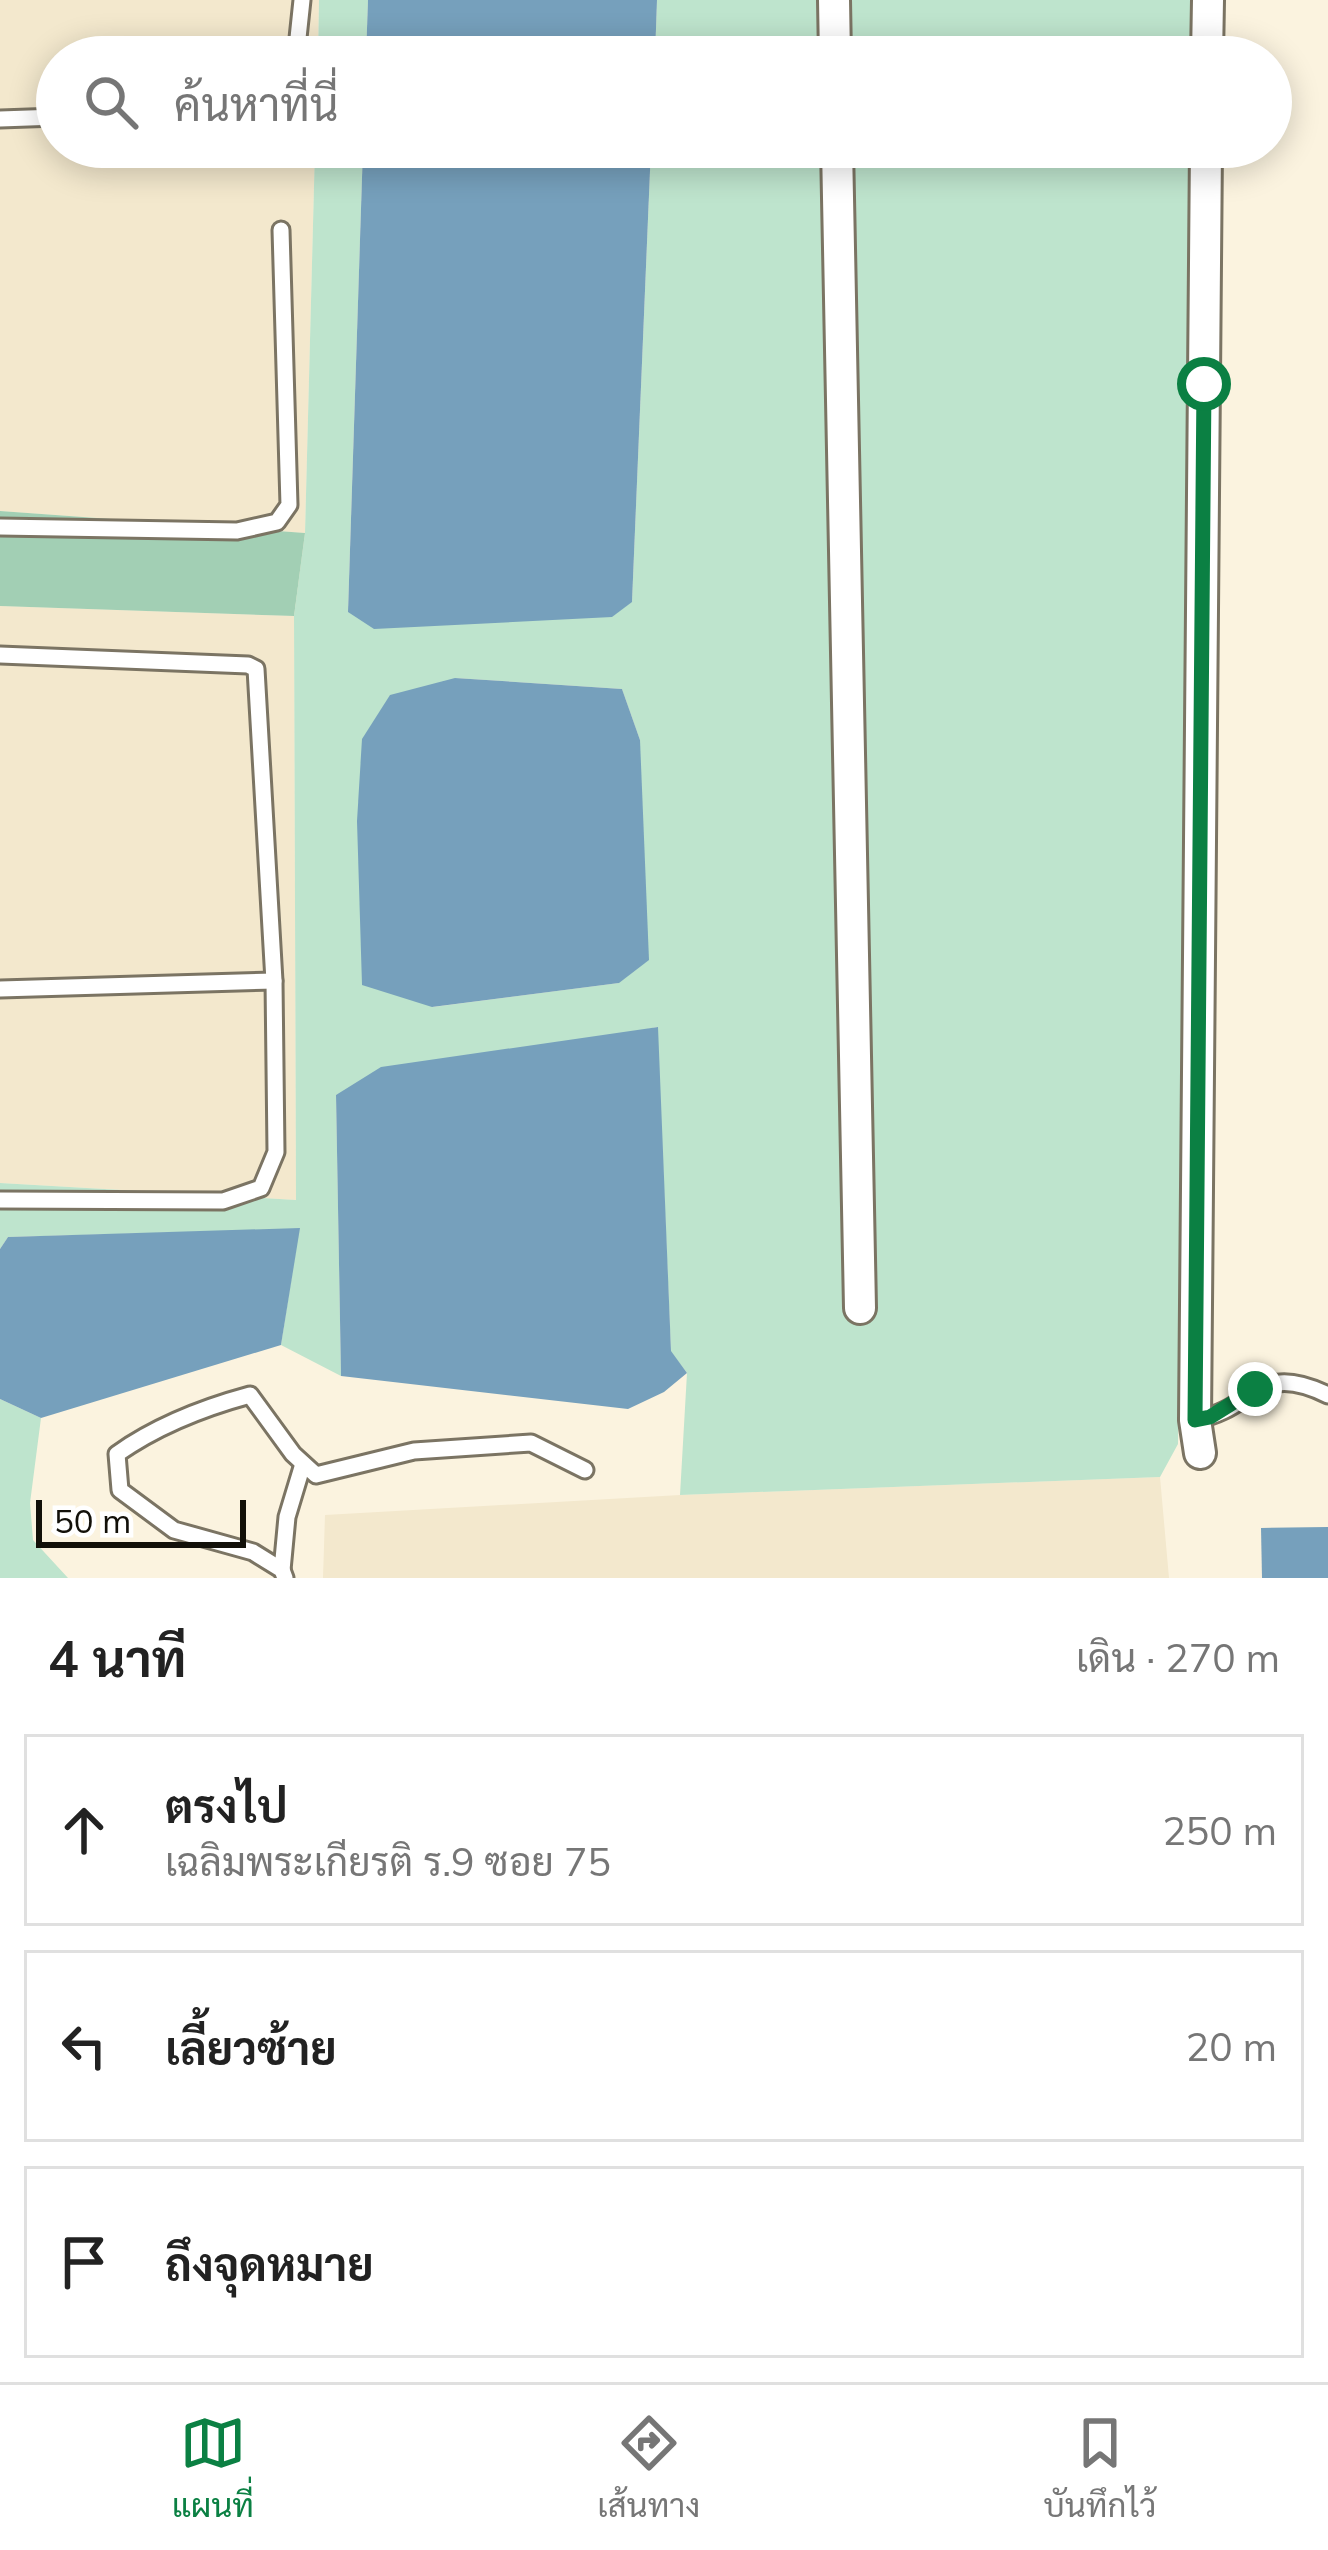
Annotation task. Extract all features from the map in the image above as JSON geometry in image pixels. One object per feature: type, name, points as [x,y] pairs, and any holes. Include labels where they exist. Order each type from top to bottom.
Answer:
[{"type":"street","points":[[834,0],[835,36]]},
{"type":"street","points":[[1207,36],[1208,0]]},
{"type":"street","points":[[837,168],[860,1308]]},
{"type":"street","points":[[1200,1453],[1195,1420],[1206,168]]},
{"type":"lane","points":[[298,36],[302,0]]},
{"type":"lane","points":[[0,119],[36,118]]},
{"type":"lane","points":[[0,527],[238,531],[277,522],[289,505],[281,230]]},
{"type":"lane","points":[[0,655],[248,664],[256,669],[274,981],[276,1152],[261,1188],[223,1201],[0,1200]]},
{"type":"lane","points":[[0,989],[274,981]]},
{"type":"lane","points":[[1195,1420],[1210,1417],[1255,1389],[1278,1381],[1295,1382],[1328,1395]]},
{"type":"lane","points":[[284,1574],[253,1552],[174,1529],[120,1490],[117,1454],[200,1408],[250,1395],[316,1475],[414,1451],[531,1443],[585,1470]]},
{"type":"lane","points":[[284,1574],[287,1517],[304,1464]]},
{"type":"shaded area","points":[[0,0],[319,0],[318,36],[36,36],[36,168],[314,168],[305,533],[0,511]]},
{"type":"shaded area","points":[[0,606],[294,616],[296,1200],[0,1183]]},
{"type":"shaded area","points":[[1160,1477],[1169,1578],[323,1578],[325,1515],[680,1495]]},
{"type":"green space","points":[[319,0],[368,0],[367,36],[318,36]]},
{"type":"green space","points":[[657,0],[1199,0],[1198,36],[656,36]]},
{"type":"green space","points":[[314,168],[362,168],[348,611],[632,602],[650,168],[1197,168],[1178,1444],[1160,1477],[680,1495],[687,1373],[671,1352],[657,1027],[336,1095],[341,1376],[281,1345],[299,1229],[8,1237],[0,1249],[0,1183],[296,1200],[294,616],[305,533]],"holes":[[[455,678],[622,689],[640,740],[640,816],[619,983],[433,1007]]]},
{"type":"green space","points":[[0,511],[305,533],[294,616],[0,606]]},
{"type":"green space","points":[[0,1399],[41,1418],[30,1503],[33,1540],[68,1578],[0,1578]]},
{"type":"water","points":[[368,0],[657,0],[656,36],[367,36]]},
{"type":"water","points":[[362,168],[650,168],[632,602],[612,617],[374,629],[348,612]]},
{"type":"water","points":[[455,678],[622,689],[640,740],[649,960],[619,983],[432,1007],[362,985],[357,821],[362,739],[390,695]]},
{"type":"water","points":[[658,1027],[671,1351],[687,1373],[664,1392],[628,1409],[341,1376],[336,1095],[381,1067]]},
{"type":"water","points":[[300,1228],[281,1345],[41,1418],[0,1399],[0,1249],[8,1237]]},
{"type":"water","points":[[1328,1527],[1328,1578],[1262,1578],[1261,1528]]},
{"type":"route","points":[[1204,384],[1195,1420],[1210,1417],[1255,1389]]}]
